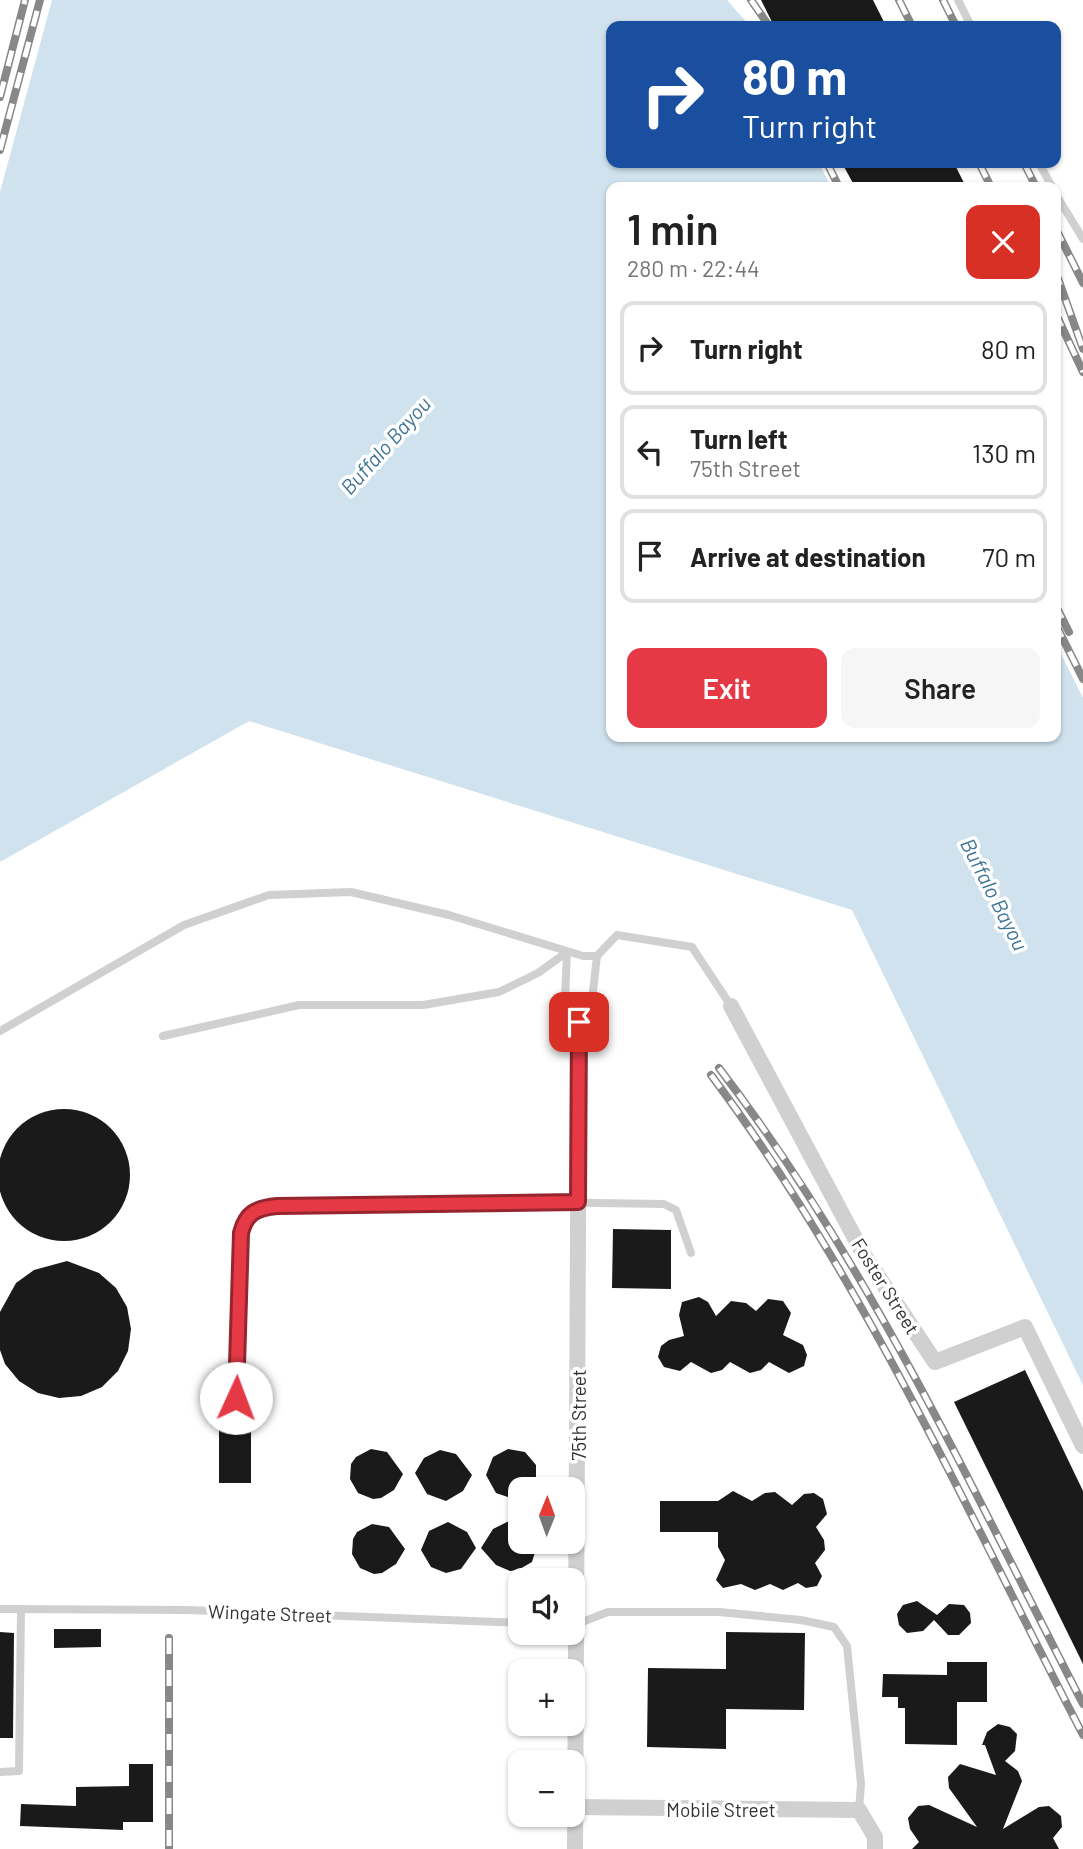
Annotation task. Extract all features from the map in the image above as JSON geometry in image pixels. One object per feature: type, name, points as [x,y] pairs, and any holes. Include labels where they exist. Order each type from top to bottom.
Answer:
[{"type":"street","name":"Foster Street","points":[[731,1006],[864,1255],[935,1362],[1025,1327],[1083,1446]]},
{"type":"street","name":"75th Street","points":[[575,1568],[579,1022]]},
{"type":"street","name":"75th Street","points":[[574,1645],[575,1750]]},
{"type":"street","name":"Mobile Street","points":[[585,1807],[862,1812]]},
{"type":"street","points":[[862,1812],[875,1837],[875,1849]]},
{"type":"street","name":"75th Street","points":[[575,1827],[575,1849]]},
{"type":"lane","points":[[958,0],[968,21]]},
{"type":"lane","points":[[1061,203],[1083,239]]},
{"type":"lane","points":[[0,1031],[184,925],[269,895],[351,892],[449,915],[567,952],[597,956]]},
{"type":"lane","points":[[567,952],[565,998],[579,1022],[592,1000],[597,956],[617,935],[692,947],[731,1006]]},
{"type":"lane","points":[[163,1037],[299,1005],[423,1005],[499,992],[538,972],[567,952]]},
{"type":"lane","points":[[236,1398],[241,1233],[245,1219],[255,1210],[277,1206],[578,1202],[671,1205],[682,1222],[691,1253]]},
{"type":"lane","name":"Wingate Street","points":[[0,1609],[188,1610],[508,1623]]},
{"type":"lane","points":[[0,1772],[19,1771],[21,1609]]},
{"type":"lane","points":[[585,1621],[608,1612],[719,1612],[801,1620],[834,1627],[847,1646],[862,1812]]},
{"type":"water","name":"Buffalo Bayou","points":[[52,0],[727,0],[745,21],[606,21],[606,168],[822,168],[828,182],[606,182],[606,742],[1061,742],[1061,654],[1083,698],[1083,1385],[852,910],[249,721],[0,862],[0,192]]},
{"type":"building","points":[[761,0],[873,0],[884,21],[772,21]]},
{"type":"building","points":[[845,168],[956,168],[964,182],[852,182]]},
{"type":"building","points":[[51,1110],[77,1110],[101,1120],[119,1138],[129,1162],[129,1188],[119,1212],[101,1230],[77,1240],[51,1240],[27,1230],[9,1212],[-1,1188],[-1,1162],[9,1138],[27,1120]]},
{"type":"building","points":[[613,1229],[671,1230],[671,1289],[612,1288]]},
{"type":"building","points":[[67,1261],[99,1273],[116,1288],[127,1307],[131,1329],[128,1351],[118,1371],[102,1387],[81,1396],[59,1398],[38,1393],[19,1381],[5,1364],[0,1350],[0,1312],[16,1283],[34,1270]]},
{"type":"building","points":[[699,1297],[708,1302],[716,1316],[731,1301],[746,1303],[756,1311],[768,1299],[783,1301],[791,1313],[783,1335],[803,1345],[807,1355],[804,1366],[789,1373],[769,1362],[761,1370],[750,1373],[730,1362],[722,1370],[711,1373],[691,1362],[680,1371],[664,1367],[658,1357],[661,1346],[669,1340],[684,1336],[679,1315],[682,1302]]},
{"type":"building","points":[[1025,1370],[1083,1491],[1083,1664],[954,1402]]},
{"type":"building","points":[[219,1403],[251,1403],[251,1483],[219,1483]]},
{"type":"building","points":[[371,1449],[387,1452],[403,1474],[394,1490],[381,1498],[373,1499],[358,1493],[350,1479],[351,1464],[356,1457]]},
{"type":"building","points":[[508,1449],[525,1452],[536,1465],[536,1477],[508,1477],[508,1497],[496,1493],[486,1475],[493,1457]]},
{"type":"building","points":[[440,1450],[456,1454],[472,1475],[463,1491],[446,1501],[427,1494],[415,1473],[424,1458]]},
{"type":"building","points":[[733,1491],[752,1501],[765,1493],[775,1492],[792,1505],[804,1494],[814,1493],[823,1499],[827,1514],[816,1527],[824,1540],[825,1550],[815,1563],[822,1576],[817,1586],[806,1588],[798,1583],[783,1590],[770,1584],[755,1590],[741,1584],[723,1588],[716,1580],[725,1560],[718,1547],[718,1532],[660,1532],[660,1501],[718,1501]]},
{"type":"building","points":[[448,1522],[467,1532],[476,1548],[461,1569],[446,1573],[431,1567],[421,1550],[429,1531]]},
{"type":"building","points":[[508,1522],[508,1554],[534,1554],[532,1562],[522,1568],[508,1568],[508,1570],[496,1565],[481,1548],[493,1529]]},
{"type":"building","points":[[372,1524],[389,1527],[405,1549],[396,1564],[382,1573],[374,1574],[360,1568],[352,1554],[353,1539],[357,1532]]},
{"type":"building","points":[[917,1601],[937,1615],[949,1604],[964,1605],[970,1613],[971,1623],[959,1635],[948,1635],[934,1620],[923,1631],[907,1633],[899,1625],[897,1614],[903,1605]]},
{"type":"building","points":[[54,1629],[101,1629],[101,1647],[54,1648]]},
{"type":"building","points":[[0,1632],[14,1633],[13,1738],[0,1738]]},
{"type":"building","points":[[726,1632],[805,1633],[804,1710],[726,1709],[726,1749],[647,1747],[648,1668],[726,1669]]},
{"type":"building","points":[[947,1662],[987,1662],[987,1702],[957,1702],[957,1745],[905,1744],[905,1708],[898,1708],[898,1697],[882,1697],[883,1674],[947,1675]]},
{"type":"building","points":[[998,1724],[1010,1727],[1017,1734],[1015,1751],[1005,1761],[1018,1771],[1022,1781],[1003,1829],[1039,1807],[1049,1806],[1061,1816],[1062,1827],[1053,1838],[1059,1849],[912,1849],[919,1842],[910,1829],[908,1818],[918,1806],[929,1805],[977,1827],[949,1788],[948,1777],[960,1764],[996,1775],[985,1745],[982,1745],[987,1732]]},
{"type":"building","points":[[129,1764],[153,1764],[153,1822],[123,1822],[123,1830],[20,1826],[21,1804],[76,1806],[76,1787],[129,1786]]},
{"type":"railway","points":[[0,97],[25,0]]},
{"type":"railway","points":[[0,150],[40,0]]},
{"type":"railway","points":[[751,0],[766,21]]},
{"type":"railway","points":[[899,0],[910,21]]},
{"type":"railway","points":[[943,0],[954,21]]},
{"type":"railway","points":[[830,168],[836,182]]},
{"type":"railway","points":[[982,168],[988,182]]},
{"type":"railway","points":[[1026,168],[1034,182]]},
{"type":"railway","points":[[1061,239],[1083,283]]},
{"type":"railway","points":[[1061,287],[1083,349]]},
{"type":"railway","points":[[1061,325],[1083,372]]},
{"type":"railway","points":[[1061,616],[1069,632]]},
{"type":"railway","points":[[1061,635],[1083,679]]},
{"type":"railway","points":[[719,1068],[773,1142],[870,1297],[958,1459],[1083,1704]]},
{"type":"railway","points":[[711,1075],[766,1152],[865,1314],[911,1397],[1083,1735]]},
{"type":"railway","points":[[169,1638],[169,1849]]},
{"type":"route","points":[[236,1398],[241,1233],[245,1219],[255,1210],[277,1206],[578,1202],[579,1022]]}]
